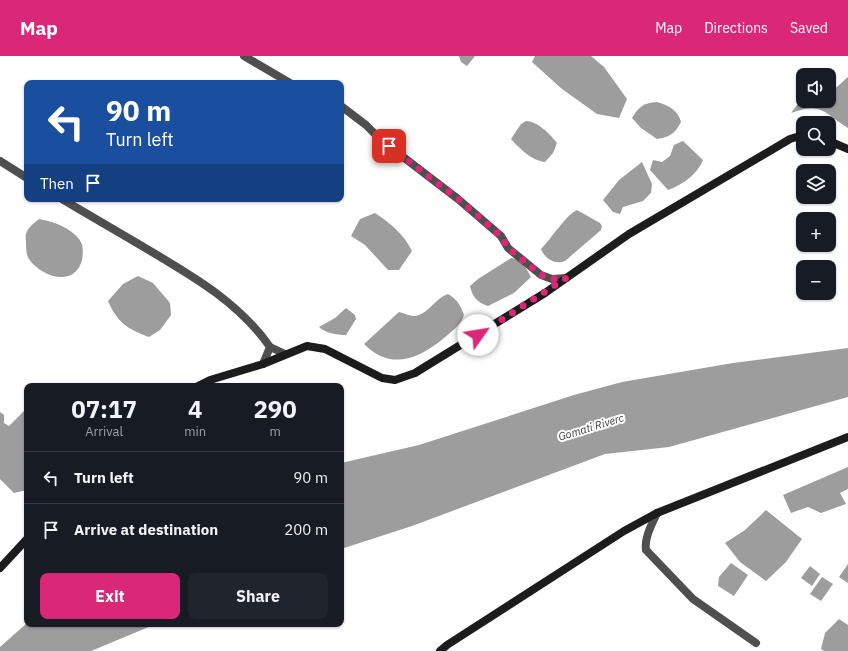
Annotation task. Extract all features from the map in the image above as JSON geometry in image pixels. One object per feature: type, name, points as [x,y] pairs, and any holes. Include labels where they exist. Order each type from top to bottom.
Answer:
[{"type":"street","points":[[244,56],[285,80]]},
{"type":"street","points":[[344,108],[366,125],[381,140],[458,199],[501,236],[508,248],[541,275],[552,279],[566,278]]},
{"type":"street","points":[[204,383],[262,364],[307,346],[325,349],[382,378],[395,380],[415,373],[566,278],[635,230],[790,139],[796,137]]},
{"type":"street","points":[[836,144],[848,149]]},
{"type":"street","points":[[0,161],[24,176]]},
{"type":"street","points":[[67,202],[207,285],[241,313],[262,335],[270,347],[285,354]]},
{"type":"street","points":[[262,364],[270,347]]},
{"type":"street","points":[[440,651],[447,644],[624,531],[657,513],[848,437]]},
{"type":"street","points":[[657,513],[648,537],[646,550],[693,599],[756,643]]},
{"type":"street","points":[[0,568],[24,542]]},
{"type":"water","points":[[459,56],[475,56],[467,66],[461,62]]},
{"type":"water","points":[[535,56],[591,56],[604,67],[627,99],[619,118],[597,114],[562,89],[532,62]]},
{"type":"water","points":[[848,77],[848,128],[836,120],[836,116],[831,116],[816,109],[801,110],[791,113],[796,106],[796,108],[836,108],[836,88]]},
{"type":"water","points":[[657,102],[675,111],[681,122],[671,134],[657,139],[641,128],[632,118],[642,106]]},
{"type":"water","points":[[526,121],[539,126],[557,143],[553,153],[545,162],[531,157],[511,139],[521,124]]},
{"type":"water","points":[[683,141],[703,160],[693,175],[679,185],[668,190],[650,170],[653,160],[662,162],[670,156],[674,145]]},
{"type":"water","points":[[642,162],[652,184],[651,193],[643,201],[623,207],[620,214],[613,212],[603,200],[619,180]]},
{"type":"water","points":[[577,210],[600,223],[602,226],[601,230],[565,261],[554,262],[545,256],[541,249],[563,222]]},
{"type":"water","points":[[375,213],[396,229],[405,239],[412,251],[399,270],[388,270],[365,245],[351,236],[360,219]]},
{"type":"water","points":[[39,219],[56,223],[66,228],[81,241],[83,249],[82,260],[78,269],[72,274],[65,277],[49,275],[41,271],[29,259],[26,251],[26,234],[31,226]]},
{"type":"water","points":[[511,258],[514,258],[520,262],[531,277],[514,293],[488,306],[478,301],[474,297],[470,286],[478,279]]},
{"type":"water","points":[[138,276],[153,283],[170,303],[171,315],[160,330],[149,337],[129,328],[119,320],[108,301],[123,284]]},
{"type":"water","points":[[448,294],[456,300],[460,306],[464,315],[463,319],[453,330],[425,352],[404,359],[394,360],[374,352],[364,344],[399,312],[412,316],[419,315],[443,296]]},
{"type":"water","points":[[346,308],[355,315],[356,319],[346,335],[339,335],[324,331],[319,327],[335,318]]},
{"type":"water","name":"Gomati Riverc","points":[[848,348],[848,397],[669,447],[605,454],[412,526],[344,548],[344,462],[419,445],[574,395],[622,382],[733,363]]},
{"type":"water","points":[[24,411],[24,491],[14,493],[0,479],[0,412],[4,415],[4,423],[9,426]]},
{"type":"water","points":[[848,467],[848,489],[840,493],[846,504],[821,513],[808,507],[791,513],[783,495]]},
{"type":"water","points":[[766,510],[802,539],[786,562],[766,581],[740,562],[725,543],[745,530]]},
{"type":"water","points":[[731,563],[748,575],[734,596],[718,586],[719,577]]},
{"type":"water","points":[[848,564],[848,583],[839,577]]},
{"type":"water","points":[[810,566],[820,574],[812,586],[801,578]]},
{"type":"water","points":[[822,577],[833,584],[821,601],[810,594]]},
{"type":"water","points":[[839,619],[848,625],[848,651],[824,651],[821,649],[825,633]]},
{"type":"water","points":[[24,626],[24,627],[149,627],[91,651],[0,651],[0,647]]},
{"type":"route","points":[[389,146],[458,199],[501,236],[508,248],[541,275],[552,279],[566,278],[478,335]]}]
